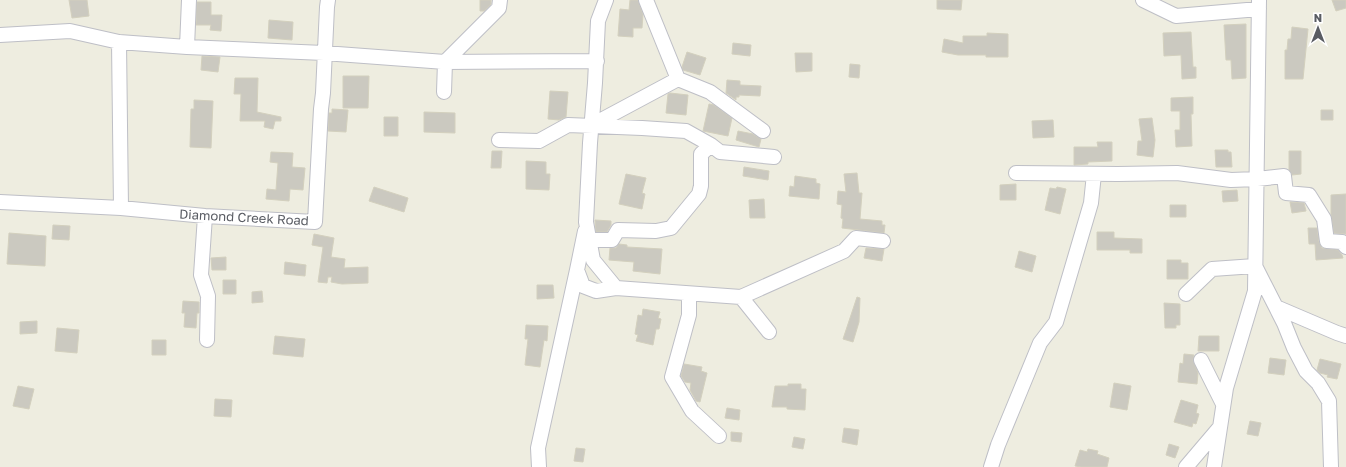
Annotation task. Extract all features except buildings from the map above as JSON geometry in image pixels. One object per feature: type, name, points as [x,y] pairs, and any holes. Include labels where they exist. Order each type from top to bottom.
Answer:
[{"type":"street","points":[[187,47],[189,0]]},
{"type":"street","name":"Diamond Creek Road","points":[[0,202],[121,208],[205,216],[315,222],[321,109],[324,93],[326,7],[328,0]]},
{"type":"street","points":[[444,92],[445,62],[499,8],[500,0]]},
{"type":"street","points":[[539,467],[538,448],[586,222],[591,125],[597,61],[598,21],[606,0]]},
{"type":"street","points":[[646,0],[678,79],[710,92],[763,131]]},
{"type":"street","points":[[1142,0],[1176,16],[1259,4],[1255,291],[1226,388],[1214,467]]},
{"type":"street","points":[[0,35],[70,32],[119,42],[187,47],[324,53],[445,62],[597,61]]},
{"type":"street","points":[[119,42],[121,208]]},
{"type":"street","points":[[591,125],[678,79]]},
{"type":"street","points":[[499,140],[538,141],[568,125],[591,125],[686,131],[711,145],[720,152],[774,157]]},
{"type":"street","points":[[589,240],[612,240],[618,230],[656,231],[671,228],[699,194],[701,186],[702,154],[711,145]]},
{"type":"street","points":[[1016,173],[1177,173],[1231,180],[1284,176],[1286,193],[1309,195],[1324,219],[1327,241],[1342,242],[1346,247]]},
{"type":"street","points":[[991,467],[998,445],[1040,344],[1056,322],[1091,203],[1094,174]]},
{"type":"street","points":[[205,216],[201,276],[208,296],[207,340]]},
{"type":"street","points":[[586,222],[593,260],[616,288]]},
{"type":"street","points":[[577,270],[583,286],[596,291],[616,288],[741,297],[844,252],[856,238],[883,241]]},
{"type":"street","points":[[1186,294],[1212,269],[1255,266]]},
{"type":"street","points":[[1255,266],[1306,371],[1318,383],[1330,401],[1331,467]]},
{"type":"street","points":[[689,294],[689,315],[672,377],[692,412],[719,436]]},
{"type":"street","points":[[741,297],[769,332]]},
{"type":"street","points":[[1276,307],[1346,336]]},
{"type":"street","points":[[1201,360],[1224,404]]},
{"type":"street","points":[[1186,467],[1220,426]]}]
